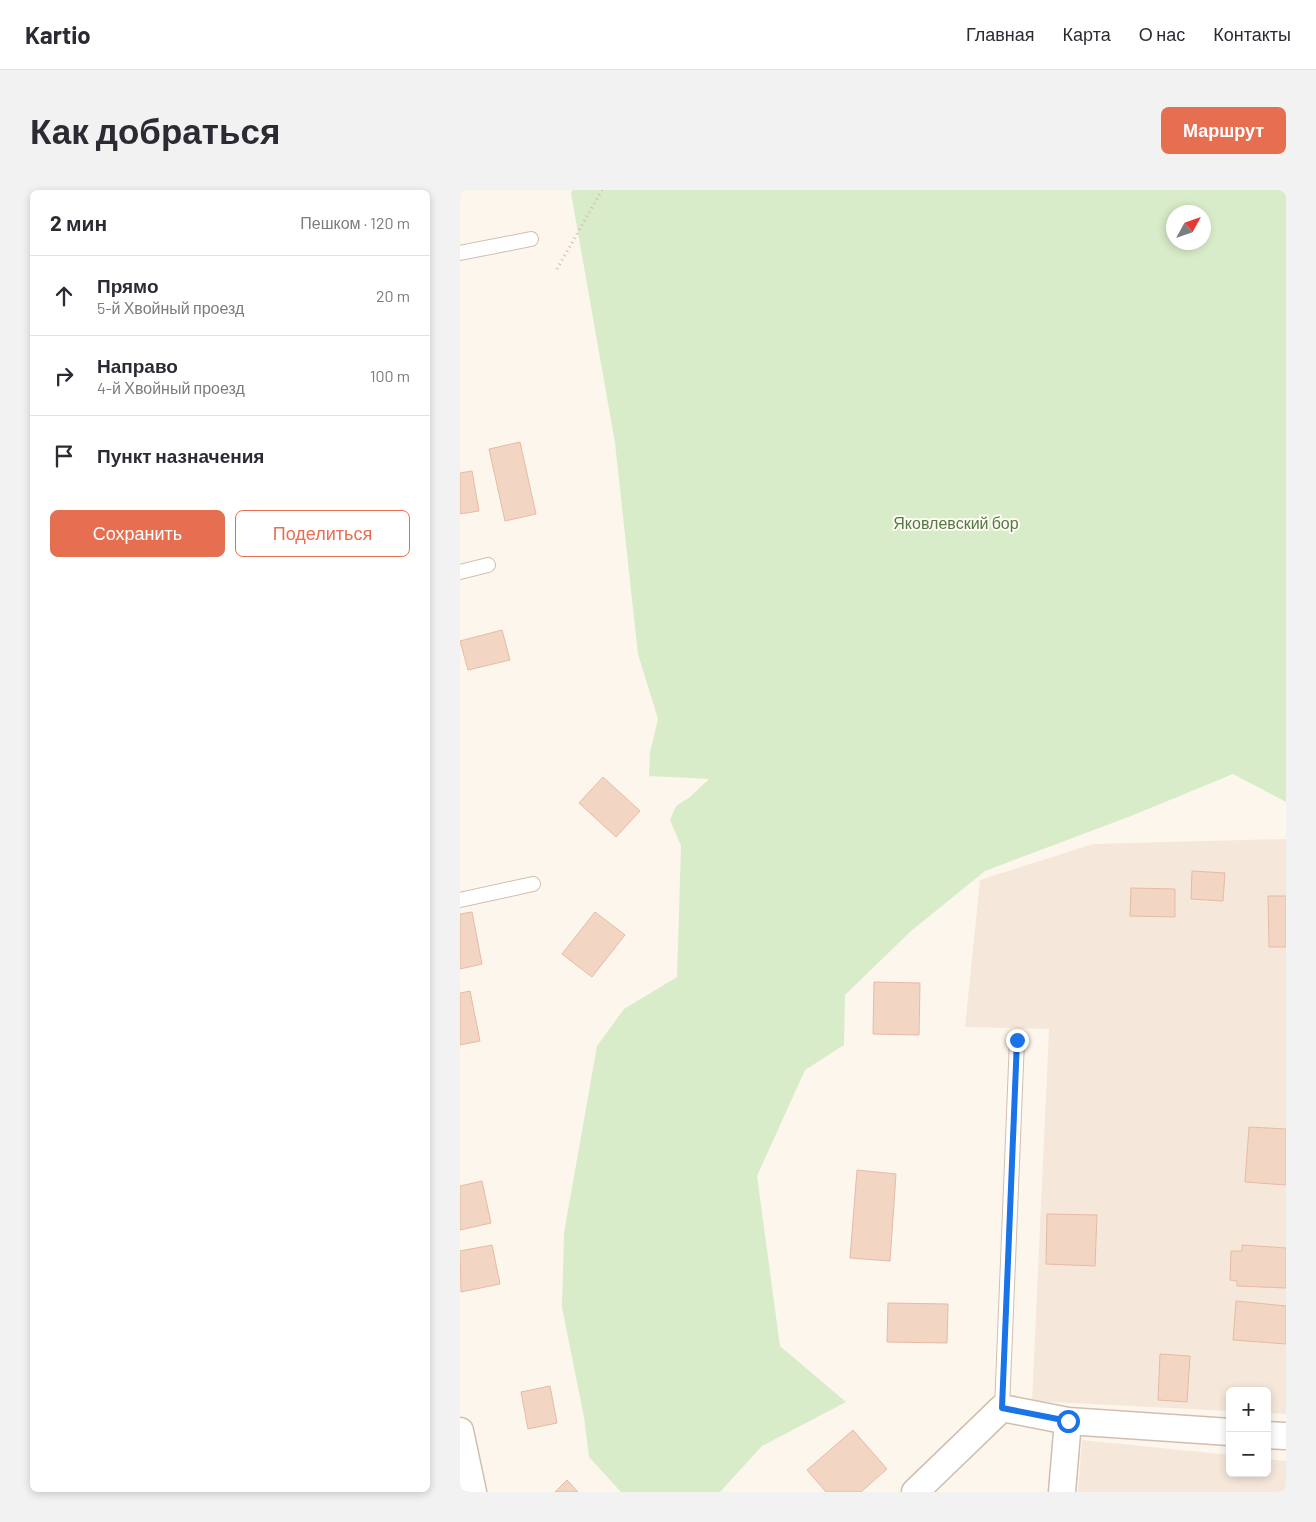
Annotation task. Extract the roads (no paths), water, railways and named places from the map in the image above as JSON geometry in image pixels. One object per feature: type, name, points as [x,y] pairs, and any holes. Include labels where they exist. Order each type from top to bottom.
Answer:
[{"type":"street","points":[[915,1492],[1002,1408],[1068,1421],[1226,1432]]},
{"type":"street","points":[[1062,1492],[1068,1421]]},
{"type":"street","points":[[460,1431],[473,1492]]},
{"type":"street","points":[[1271,1435],[1286,1436]]},
{"type":"lane","points":[[460,253],[531,239]]},
{"type":"lane","points":[[460,572],[488,566]]},
{"type":"lane","points":[[460,900],[533,884]]},
{"type":"lane","points":[[1002,1408],[1017,1040]]},
{"type":"park label","name":"Яковлевский бор","points":[[956,522]]}]
